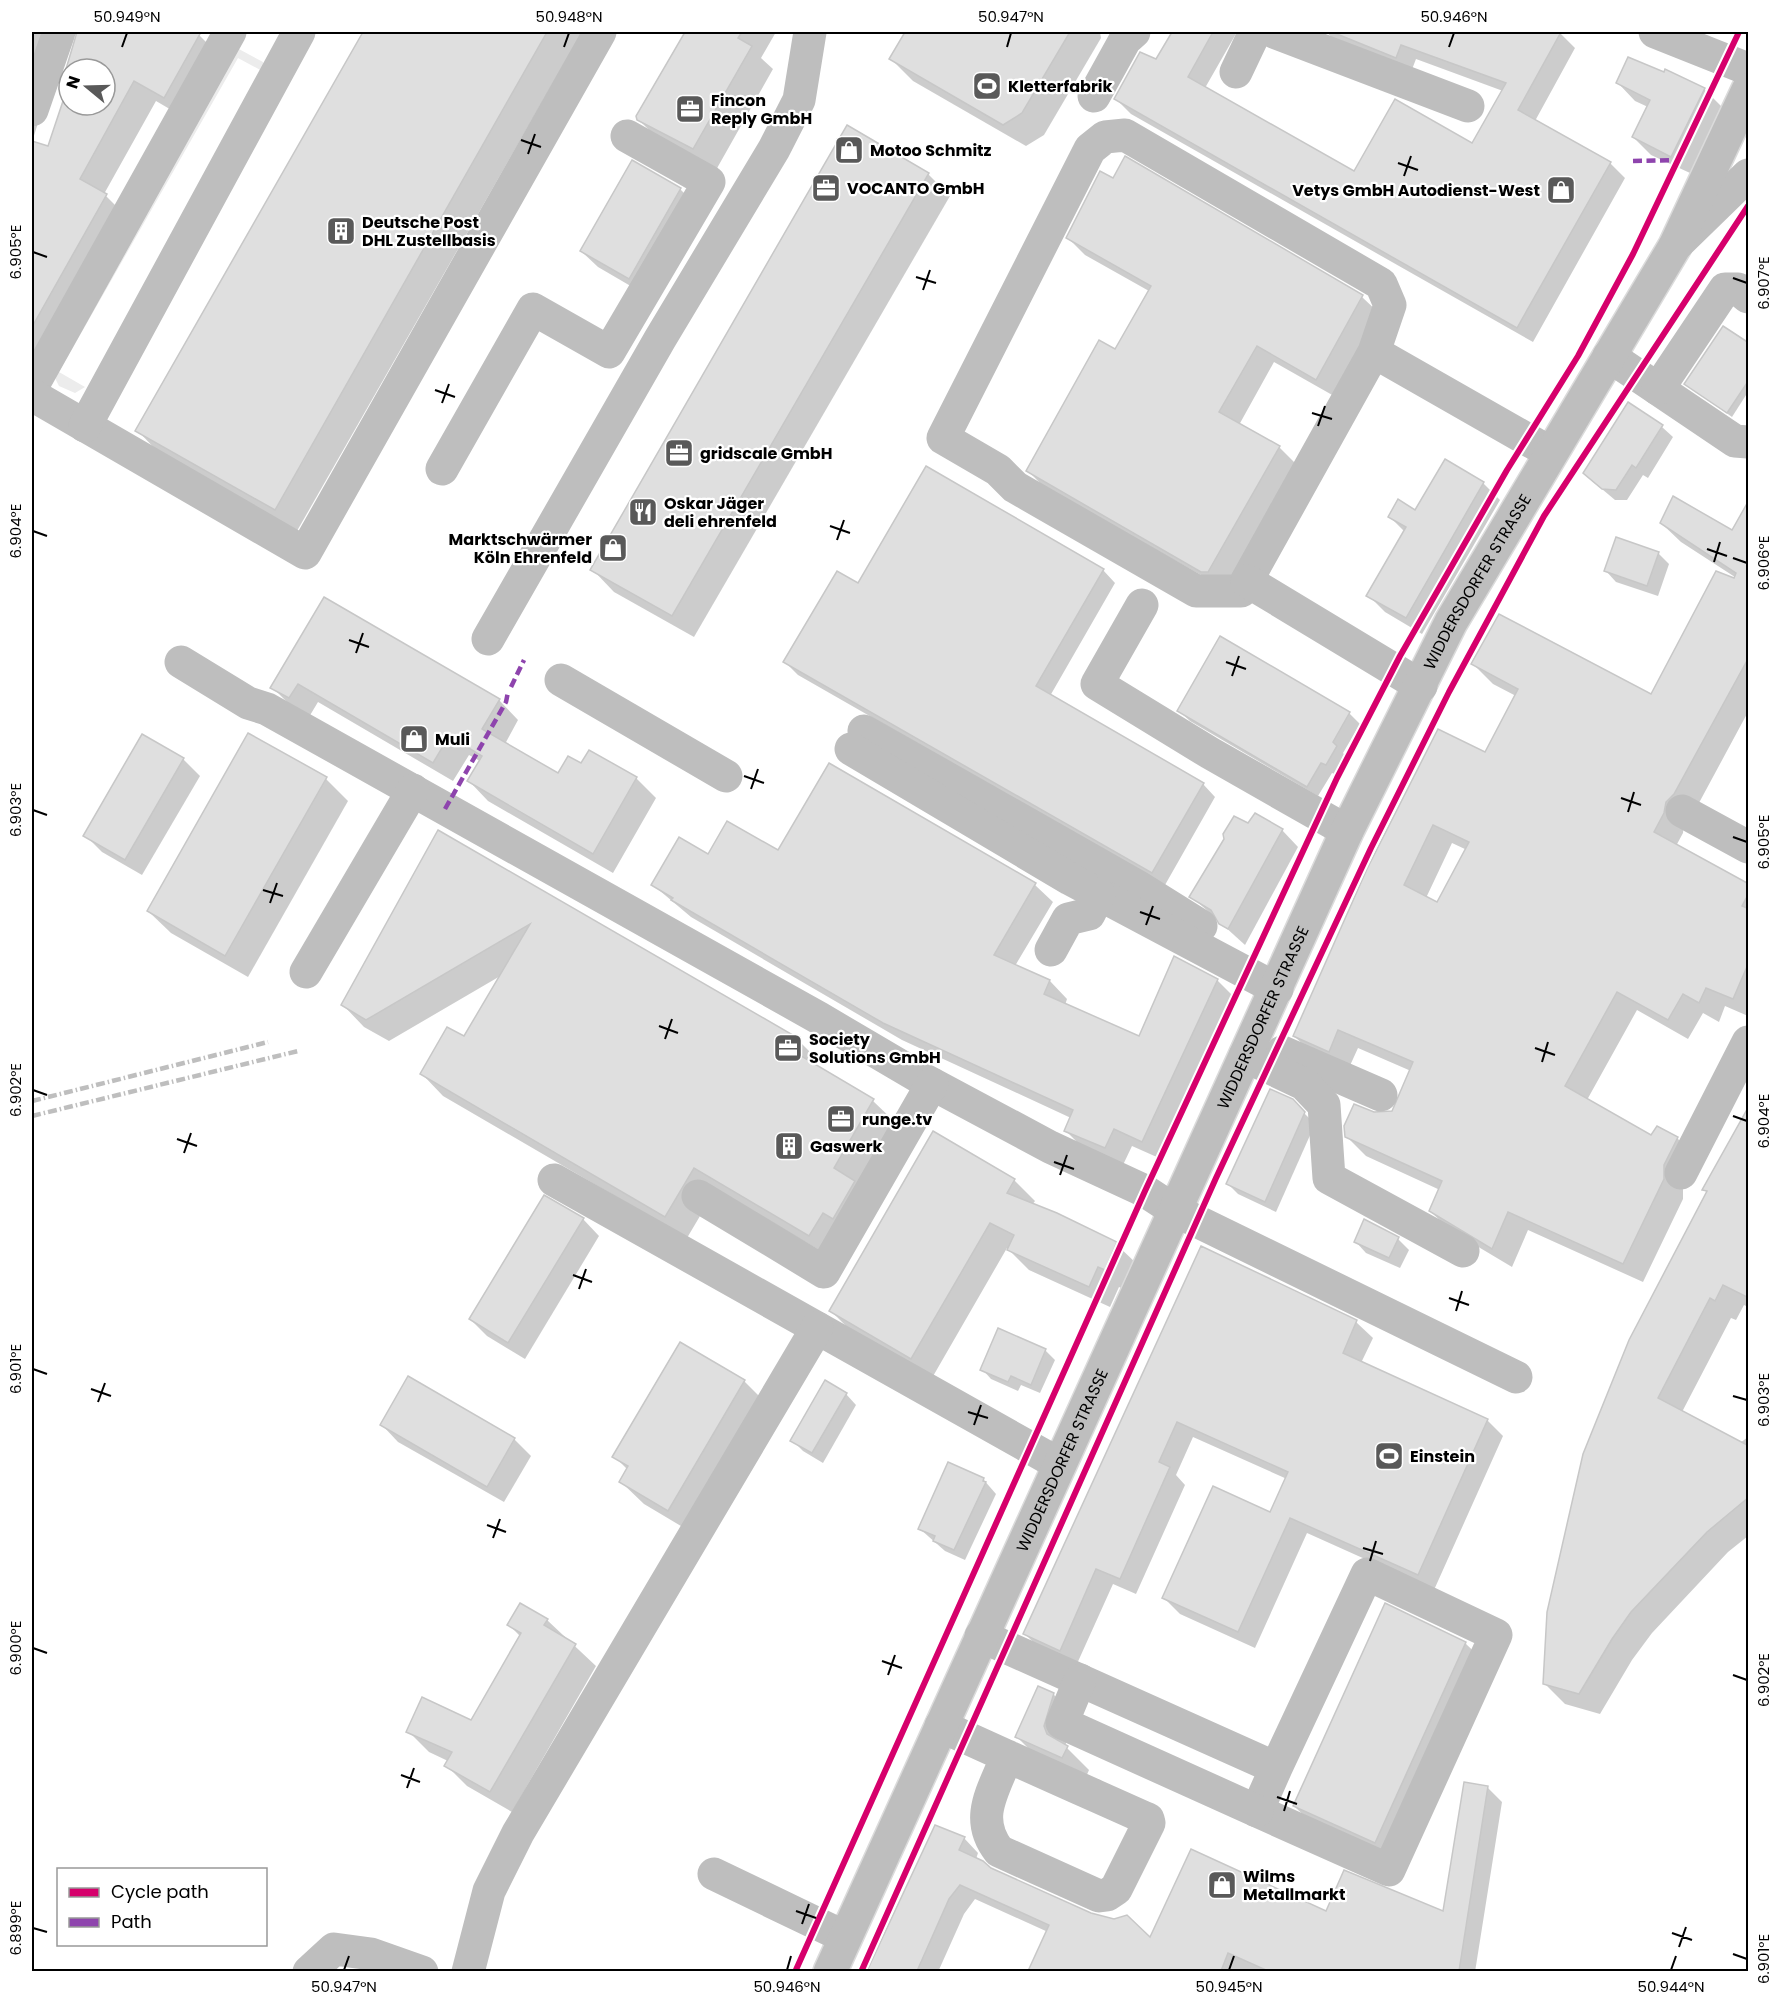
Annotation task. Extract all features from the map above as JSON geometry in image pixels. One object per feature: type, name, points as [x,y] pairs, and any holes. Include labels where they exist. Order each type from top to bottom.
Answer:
[{"type":"main road","points":[[32,110],[59,32]]},
{"type":"main road","points":[[32,387],[230,32]]},
{"type":"main road","points":[[85,426],[299,32]]},
{"type":"main road","points":[[32,395],[305,553],[600,32]]},
{"type":"main road","points":[[488,639],[660,339],[774,149],[799,100],[810,32]]},
{"type":"main road","points":[[1094,96],[1125,40],[1134,32]]},
{"type":"main road","points":[[1236,72],[1255,32]]},
{"type":"main road","points":[[1274,32],[1468,106]]},
{"type":"main road","points":[[1655,32],[1749,69]]},
{"type":"main road","name":"WIDDERSDORFER STRASSE","points":[[830,1971],[1347,831],[1451,622],[1675,246],[1749,90]]},
{"type":"main road","points":[[1125,135],[1381,284],[1390,305],[1374,352],[1241,591],[1196,591],[1015,487],[998,470],[943,438],[1090,149],[1105,137],[1125,135]]},
{"type":"main road","points":[[442,469],[533,309],[609,352],[709,182],[627,136]]},
{"type":"main road","points":[[1675,246],[1749,175]]},
{"type":"main road","points":[[1658,389],[1725,289],[1738,290],[1749,297]]},
{"type":"main road","points":[[1374,352],[1551,453]]},
{"type":"main road","points":[[1609,356],[1735,441],[1749,442]]},
{"type":"main road","points":[[1247,581],[1420,686]]},
{"type":"main road","points":[[1142,605],[1097,684],[1220,759],[1347,831]]},
{"type":"main road","points":[[181,662],[248,703],[267,709],[413,790],[932,1084],[1050,1147],[1145,1191],[1174,1210],[1516,1377]]},
{"type":"main road","points":[[561,680],[726,776]]},
{"type":"main road","points":[[856,739],[1137,886],[1280,981],[1099,894],[856,739]]},
{"type":"main road","points":[[306,972],[413,790]]},
{"type":"main road","points":[[1682,810],[1749,847]]},
{"type":"main road","points":[[1051,950],[1068,920],[1089,914],[1099,894]]},
{"type":"main road","points":[[1682,1173],[1749,1042]]},
{"type":"main road","points":[[1249,1047],[1381,1095]]},
{"type":"main road","points":[[1249,1047],[1304,1084],[1324,1105],[1329,1178],[1463,1251]]},
{"type":"main road","points":[[698,1196],[824,1272],[932,1084]]},
{"type":"main road","points":[[554,1180],[1059,1464]]},
{"type":"main road","points":[[468,1971],[489,1891],[518,1833],[817,1328]]},
{"type":"main road","points":[[1080,1680],[1062,1723],[1257,1811],[1389,1870],[1496,1635],[1367,1574],[1257,1811]]},
{"type":"main road","points":[[981,1636],[1276,1768]]},
{"type":"main road","points":[[941,1726],[1007,1755],[1148,1819],[1149,1823],[1116,1888],[1107,1895],[1099,1896],[999,1851],[990,1839],[984,1816],[1007,1755]]},
{"type":"main road","points":[[714,1874],[845,1937]]},
{"type":"main road","points":[[309,1971],[334,1949],[371,1954],[422,1971]]},
{"type":"shaded area","points":[[237,48],[263,62],[264,72],[238,58],[59,372],[85,387],[75,393],[59,386],[53,374]]},
{"type":"building","points":[[77,32],[201,32],[164,98],[134,81],[117,112],[117,57],[70,57]]},
{"type":"building","name":"Deutsche Post DHL Zustellbasis","points":[[363,32],[547,32],[275,510],[135,431]]},
{"type":"building","points":[[685,32],[742,32],[738,38],[752,46],[693,149],[637,120],[636,116]]},
{"type":"building","name":"Kletterfabrik","points":[[905,32],[1070,32],[1022,113],[1003,125],[889,59]]},
{"type":"building","points":[[1172,32],[1213,32],[1188,77],[1354,171],[1395,99],[1472,143],[1506,83],[1401,45],[1396,58],[1332,32],[1561,32],[1518,110],[1611,162],[1517,328],[1114,99],[1140,52],[1156,59]]},
{"type":"building","points":[[1628,57],[1664,72],[1665,69],[1705,88],[1671,157],[1632,137],[1650,100],[1616,83]]},
{"type":"building","points":[[58,117],[114,117],[80,179],[107,194],[32,327],[32,141],[48,146]]},
{"type":"building","points":[[847,125],[929,173],[672,616],[590,570]]},
{"type":"building","points":[[1125,156],[1363,295],[1316,380],[1257,346],[1219,412],[1280,446],[1208,572],[1201,572],[1026,471],[1099,340],[1115,349],[1151,286],[1066,238],[1100,171],[1113,178]]},
{"type":"building","points":[[632,160],[681,188],[629,279],[580,251]]},
{"type":"building","points":[[1723,326],[1749,343],[1749,380],[1727,413],[1684,384]]},
{"type":"building","points":[[1628,402],[1663,425],[1636,468],[1632,465],[1616,490],[1602,489],[1583,473]]},
{"type":"building","points":[[1445,459],[1484,482],[1406,618],[1366,596],[1406,527],[1388,517],[1398,499],[1415,510]]},
{"type":"building","points":[[926,466],[1104,569],[1036,686],[1204,783],[1152,873],[783,662],[837,571],[858,583]]},
{"type":"building","points":[[1673,496],[1732,530],[1749,500],[1749,657],[1674,794],[1666,802],[1664,813],[1654,832],[1749,884],[1749,893],[1742,906],[1749,909],[1749,962],[1733,999],[1706,988],[1699,1003],[1683,994],[1668,1020],[1617,992],[1565,1086],[1651,1135],[1657,1126],[1678,1137],[1664,1165],[1664,1179],[1623,1264],[1508,1212],[1492,1249],[1429,1211],[1442,1181],[1345,1137],[1344,1126],[1354,1104],[1374,1112],[1392,1111],[1413,1062],[1338,1030],[1329,1052],[1293,1036],[1367,869],[1438,729],[1485,752],[1518,689],[1471,664],[1499,614],[1651,694],[1716,571],[1734,578],[1736,573],[1660,523]],"holes":[[[1433,825],[1469,842],[1437,902],[1404,885]]]},
{"type":"building","points":[[1616,537],[1659,552],[1647,586],[1604,571]]},
{"type":"building","points":[[324,597],[500,699],[482,729],[558,773],[568,756],[581,763],[589,750],[637,777],[593,854],[467,781],[482,756],[449,736],[433,763],[298,684],[289,698],[270,688]]},
{"type":"building","points":[[1220,636],[1350,712],[1333,742],[1337,746],[1326,765],[1321,763],[1307,787],[1177,711]]},
{"type":"building","points":[[248,733],[327,777],[225,956],[147,911]]},
{"type":"building","points":[[142,734],[184,758],[125,860],[83,836]]},
{"type":"building","points":[[829,763],[1036,883],[994,955],[1050,980],[1044,994],[1139,1036],[1174,956],[1218,979],[1142,1142],[1114,1129],[1105,1148],[1064,1131],[1073,1110],[883,1023],[671,900],[673,898],[651,885],[679,837],[708,854],[727,821],[778,850]]},
{"type":"building","points":[[1255,813],[1283,829],[1228,929],[1219,924],[1211,910],[1189,897],[1224,839],[1223,834],[1234,816],[1248,823]]},
{"type":"building","points":[[438,830],[798,1038],[791,1050],[874,1099],[834,1168],[855,1181],[833,1219],[823,1213],[809,1236],[694,1168],[665,1217],[420,1074],[447,1027],[464,1036],[530,924],[366,1020],[341,1005]]},
{"type":"building","points":[[1270,1089],[1293,1099],[1305,1112],[1265,1202],[1226,1184]]},
{"type":"building","points":[[1749,1106],[1749,1298],[1723,1285],[1715,1301],[1710,1298],[1658,1398],[1749,1446],[1749,1497],[1707,1532],[1631,1612],[1579,1694],[1543,1684],[1547,1612],[1583,1454],[1629,1340],[1707,1191],[1702,1190]]},
{"type":"building","points":[[933,1131],[1015,1179],[1007,1193],[1057,1213],[1117,1242],[1105,1270],[1098,1267],[1089,1287],[1007,1250],[1014,1235],[990,1223],[911,1359],[829,1311]]},
{"type":"building","points":[[544,1195],[584,1218],[508,1343],[469,1319]]},
{"type":"building","points":[[1364,1219],[1399,1237],[1389,1258],[1354,1242]]},
{"type":"building","points":[[1201,1246],[1357,1320],[1343,1353],[1488,1419],[1418,1575],[1290,1518],[1238,1632],[1162,1598],[1213,1486],[1270,1512],[1288,1472],[1177,1422],[1159,1462],[1170,1467],[1120,1579],[1096,1569],[1060,1651],[1023,1634]]},
{"type":"building","points":[[998,1328],[1046,1349],[1031,1385],[1011,1376],[1008,1382],[980,1370]]},
{"type":"building","points":[[680,1342],[745,1380],[668,1511],[619,1482],[628,1466],[612,1457]]},
{"type":"building","points":[[408,1376],[515,1438],[487,1487],[380,1425]]},
{"type":"building","points":[[825,1380],[847,1393],[812,1453],[790,1441]]},
{"type":"building","points":[[948,1462],[984,1478],[983,1481],[986,1482],[954,1550],[933,1541],[935,1536],[918,1529]]},
{"type":"building","points":[[520,1603],[548,1619],[544,1625],[576,1644],[490,1792],[444,1766],[452,1752],[406,1732],[422,1697],[471,1720],[521,1633],[507,1625]]},
{"type":"building","points":[[1385,1603],[1466,1642],[1375,1843],[1293,1806]]},
{"type":"building","points":[[1038,1686],[1054,1693],[1044,1726],[1047,1734],[1068,1746],[1062,1758],[1015,1737]]},
{"type":"building","points":[[1464,1782],[1488,1786],[1459,1971],[1268,1971],[1228,1953],[1221,1971],[1028,1971],[1049,1925],[960,1885],[949,1899],[917,1971],[867,1971],[935,1825],[965,1837],[959,1850],[983,1861],[991,1868],[1091,1913],[1114,1919],[1127,1915],[1150,1937],[1191,1849],[1326,1911],[1344,1870],[1443,1911]]},
{"type":"railway","points":[[32,1101],[268,1042]]},
{"type":"railway","points":[[32,1116],[298,1051]]},
{"type":"marked path","points":[[1633,161],[1679,160]]},
{"type":"marked path","points":[[511,687],[524,660]]},
{"type":"marked path","points":[[445,809],[506,702],[508,692]]},
{"type":"cycle path","points":[[795,1972],[1145,1191],[1337,778],[1400,656],[1507,470],[1578,356],[1633,254],[1739,32]]},
{"type":"cycle path","points":[[861,1972],[1216,1178],[1371,848],[1449,692],[1544,516],[1748,206]]},
{"type":"place","name":"Kletterfabrik","points":[[987,86]]},
{"type":"place","name":"Fincon Reply GmbH","points":[[690,109]]},
{"type":"place","name":"Motoo Schmitz","points":[[849,150]]},
{"type":"place","name":"VOCANTO GmbH","points":[[826,188]]},
{"type":"place","name":"Vetys GmbH Autodienst-West","points":[[1561,190]]},
{"type":"place","name":"Deutsche Post DHL Zustellbasis","points":[[341,231]]},
{"type":"place","name":"gridscale GmbH","points":[[679,453]]},
{"type":"place","name":"Oskar Jäger deli ehrenfeld","points":[[643,512]]},
{"type":"place","name":"Marktschwärmer Köln Ehrenfeld","points":[[613,548]]},
{"type":"place","name":"Muli","points":[[414,739]]},
{"type":"place","name":"Society Solutions GmbH","points":[[788,1048]]},
{"type":"place","name":"runge.tv","points":[[841,1119]]},
{"type":"place","name":"Gaswerk","points":[[789,1146]]},
{"type":"place","name":"Einstein","points":[[1389,1456]]},
{"type":"place","name":"Wilms Metallmarkt","points":[[1222,1885]]}]
